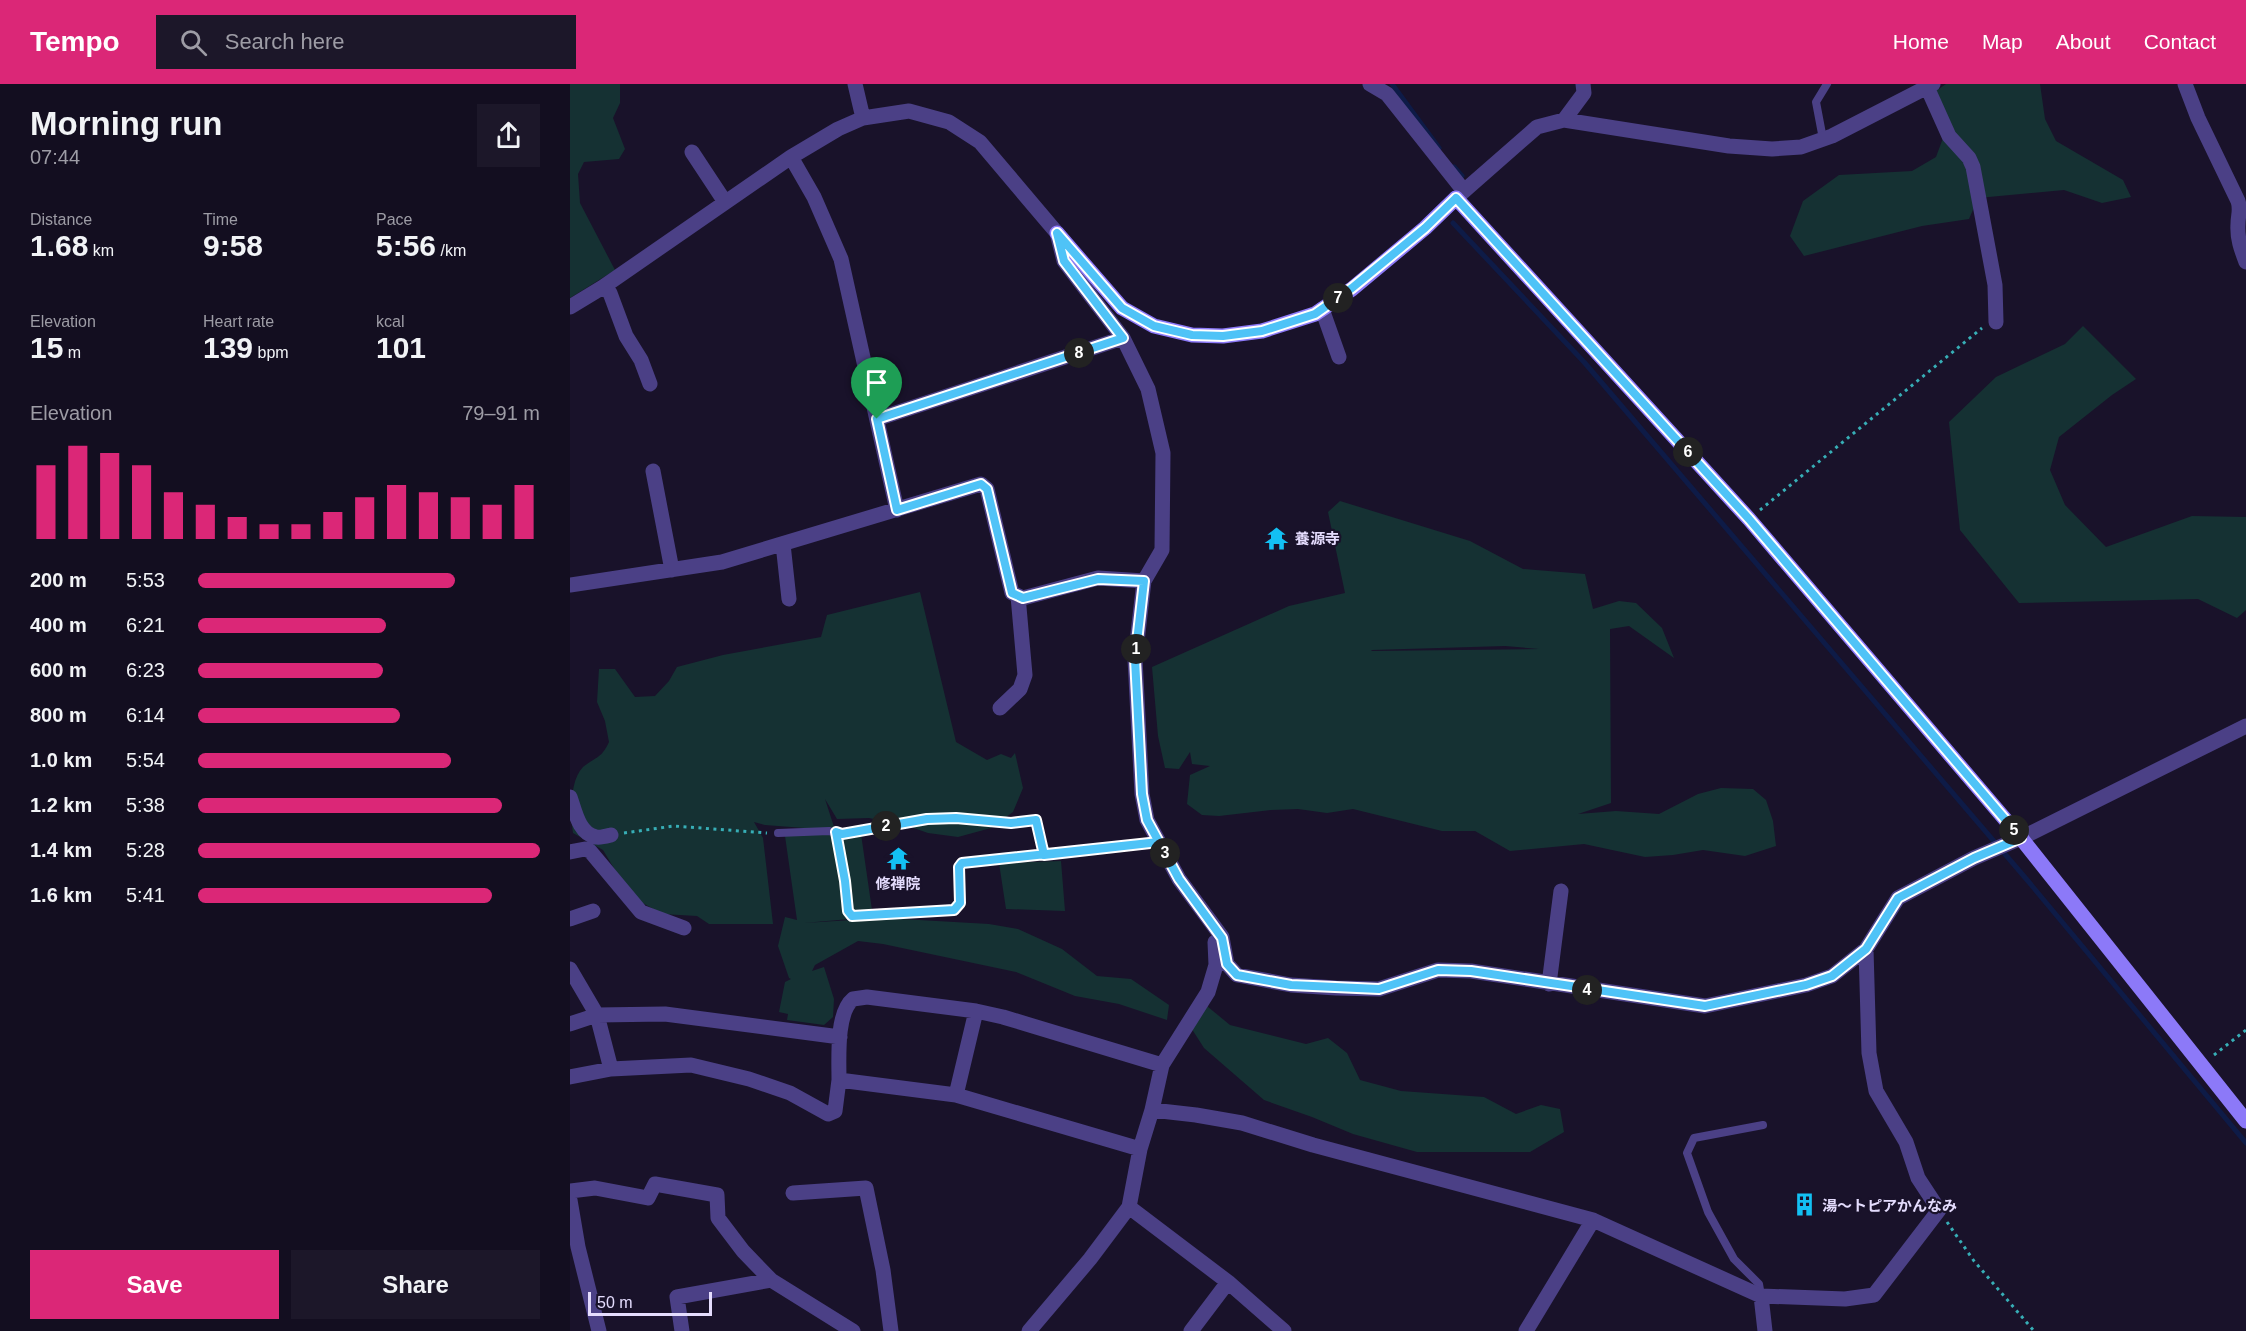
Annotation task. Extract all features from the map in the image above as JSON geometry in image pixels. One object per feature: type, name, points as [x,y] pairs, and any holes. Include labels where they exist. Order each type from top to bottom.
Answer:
[{"type":"street","points":[[855,84],[863,118]]},
{"type":"street","points":[[1370,84],[1387,94],[1460,194],[1749,519],[2246,1121]]},
{"type":"street","points":[[1564,120],[1584,93],[1583,84]]},
{"type":"street","points":[[2185,84],[2198,118],[2241,209],[2238,222],[2239,246],[2246,262]]},
{"type":"street","points":[[570,307],[603,287],[791,157],[838,129],[863,118],[909,111],[950,122],[980,142],[1122,308],[1154,326],[1192,335],[1223,336],[1262,331],[1315,314],[1352,288],[1425,228],[1460,194],[1537,127],[1564,120],[1729,146],[1772,149],[1801,147],[1823,139],[1928,85],[1949,136],[1969,158],[1973,167],[1995,285],[1996,322]]},
{"type":"street","points":[[692,152],[725,202]]},
{"type":"street","points":[[791,157],[814,196],[841,260],[897,510]]},
{"type":"street","points":[[1057,233],[1064,261],[1123,338],[1148,388],[1163,453],[1162,550],[1144,581],[1135,659],[1142,794],[1147,820],[1179,879],[1222,938],[1227,964],[1237,975],[1291,985],[1379,989],[1438,970],[1471,971],[1705,1006],[1806,985],[1832,976],[1866,949],[1898,898],[1974,858],[2014,841],[2246,726]]},
{"type":"street","points":[[603,287],[610,293],[626,336],[650,384]]},
{"type":"street","points":[[1322,309],[1339,357]]},
{"type":"street","points":[[877,419],[1123,338]]},
{"type":"street","points":[[653,471],[672,570]]},
{"type":"street","points":[[570,585],[722,562],[981,484],[987,489],[1012,593],[1023,598],[1098,579],[1144,581]]},
{"type":"street","points":[[783,544],[789,599]]},
{"type":"street","points":[[1000,708],[1020,689],[1025,675],[1018,596]]},
{"type":"street","points":[[570,797],[579,823],[586,832],[596,837],[611,836]]},
{"type":"street","points":[[570,852],[585,849],[590,851],[641,912],[684,928]]},
{"type":"street","points":[[1549,984],[1561,891]]},
{"type":"street","points":[[570,918],[593,911]]},
{"type":"street","points":[[1029,1331],[1090,1259],[1129,1207],[1140,1149],[1162,1065],[1208,992],[1216,965],[1216,930]]},
{"type":"street","points":[[1152,1110],[1242,1123],[1593,1220],[1761,1296],[1845,1299],[1874,1295],[1939,1210],[1918,1178],[1906,1142],[1876,1091],[1869,1053],[1866,949]]},
{"type":"street","points":[[570,969],[597,1015],[611,1069]]},
{"type":"street","points":[[570,1077],[611,1069],[691,1065],[749,1079],[790,1094],[828,1114],[835,1111],[839,1080],[840,1037],[845,1009],[853,999],[867,997],[976,1011],[1003,1017],[1162,1065]]},
{"type":"street","points":[[956,1095],[976,1011]]},
{"type":"street","points":[[570,1024],[597,1015],[665,1014],[840,1037]]},
{"type":"street","points":[[839,1080],[956,1095],[1140,1149]]},
{"type":"street","points":[[570,1191],[595,1188],[648,1198],[655,1184],[717,1195],[718,1218],[743,1251],[771,1280],[853,1331]]},
{"type":"street","points":[[793,1192],[866,1188],[883,1270],[891,1331]]},
{"type":"street","points":[[570,1200],[574,1247],[599,1331]]},
{"type":"street","points":[[1129,1207],[1228,1282],[1284,1331]]},
{"type":"street","points":[[1526,1331],[1593,1220]]},
{"type":"street","points":[[682,1331],[677,1297],[771,1280]]},
{"type":"street","points":[[1191,1331],[1228,1282]]},
{"type":"street","points":[[1761,1296],[1765,1331]]},
{"type":"lane","points":[[1823,139],[1816,102],[1827,84]]},
{"type":"lane","points":[[778,833],[829,831],[842,834],[927,819],[956,818],[1011,823],[1036,820],[1044,855]]},
{"type":"lane","points":[[845,881],[848,911],[852,916],[954,910],[960,903],[959,867],[962,863],[1159,842]]},
{"type":"lane","points":[[1761,1296],[1759,1284],[1734,1259],[1708,1212],[1687,1153],[1694,1138],[1763,1125]]},
{"type":"path","points":[[1749,519],[1984,326],[1996,322]]},
{"type":"path","points":[[611,836],[674,826],[778,833]]},
{"type":"path","points":[[836,832],[845,881]]},
{"type":"path","points":[[2201,1065],[2246,1030]]},
{"type":"path","points":[[1939,1210],[1974,1261],[2034,1331]]},
{"type":"green space","points":[[570,84],[620,84],[620,103],[613,118],[625,149],[619,159],[584,162],[578,174],[580,203],[615,270],[570,298]]},
{"type":"green space","points":[[1946,84],[2040,84],[2045,119],[2056,141],[2123,180],[2131,197],[2102,203],[2064,190],[1978,198],[1969,219],[1922,226],[1804,256],[1790,236],[1803,201],[1839,175],[1912,171],[1936,157],[1946,130],[1930,95]]},
{"type":"green space","points":[[2083,326],[2136,379],[2059,437],[2050,470],[2065,505],[2106,547],[2192,516],[2246,517],[2246,610],[2237,618],[2198,599],[2019,603],[1960,530],[1949,422],[1996,377],[2065,344]]},
{"type":"green space","points":[[1340,501],[1470,541],[1523,569],[1585,574],[1593,609],[1619,601],[1636,603],[1662,628],[1674,658],[1629,626],[1610,629],[1611,803],[1578,814],[1616,811],[1659,814],[1698,794],[1721,788],[1753,789],[1766,800],[1773,821],[1776,846],[1745,856],[1703,850],[1645,857],[1584,844],[1510,851],[1475,831],[1442,831],[1353,809],[1327,813],[1298,809],[1271,810],[1219,816],[1202,815],[1187,804],[1190,775],[1210,766],[1192,764],[1190,752],[1179,769],[1165,768],[1158,736],[1152,667],[1289,606],[1345,593],[1328,512]],"holes":[[[1505,646],[1539,649],[1371,651]]]},
{"type":"green space","points":[[920,592],[956,742],[987,760],[1001,754],[1011,758],[1015,753],[1023,788],[1013,812],[991,828],[958,837],[928,833],[908,826],[869,818],[837,819],[825,799],[835,830],[860,827],[873,917],[804,923],[884,918],[989,924],[1018,929],[1062,949],[1097,976],[1131,979],[1169,1005],[1167,1020],[1119,1004],[1075,996],[1016,972],[883,944],[858,941],[815,965],[812,971],[824,967],[834,999],[833,1017],[824,1025],[787,1020],[788,1014],[779,1012],[785,982],[791,979],[778,946],[785,917],[797,920],[785,836],[830,830],[765,825],[754,822],[763,838],[773,924],[709,924],[697,916],[662,914],[641,902],[615,870],[603,850],[573,833],[571,807],[576,780],[583,767],[601,754],[609,742],[605,721],[597,702],[599,669],[615,669],[635,697],[655,696],[669,681],[677,667],[723,655],[821,637],[827,615]]},
{"type":"green space","points":[[1061,861],[1065,911],[1006,909],[999,863]]},
{"type":"green space","points":[[1202,1002],[1230,1025],[1306,1044],[1328,1038],[1347,1053],[1360,1080],[1401,1091],[1484,1097],[1516,1114],[1541,1105],[1560,1109],[1564,1132],[1530,1152],[1417,1152],[1353,1134],[1264,1100],[1204,1048],[1188,1023]]},
{"type":"waterway","points":[[1392,84],[1439,148]]},
{"type":"waterway","points":[[1454,167],[1462,176]]},
{"type":"waterway","points":[[1453,223],[1584,362],[2028,881],[2246,1143]]},
{"type":"place","name":"養源寺","points":[[1277,538]]},
{"type":"place","name":"修禅院","points":[[898,859]]},
{"type":"place","name":"湯～トピアかんなみ","points":[[1804,1205]]},
{"type":"route","points":[[877,419],[897,510],[981,484],[987,489],[1012,593],[1023,598],[1098,579],[1144,581],[1135,659],[1142,794],[1147,820],[1159,842],[1044,855],[1036,820],[1011,823],[956,818],[927,819],[842,834],[836,832],[848,911],[852,916],[954,910],[960,903],[959,867],[962,863],[1159,842],[1179,879],[1222,938],[1227,964],[1237,975],[1291,985],[1379,989],[1438,970],[1471,971],[1705,1006],[1806,985],[1832,976],[1866,949],[1898,898],[1974,858],[2021,838],[1749,519],[1456,198],[1425,228],[1352,288],[1315,314],[1262,331],[1223,336],[1192,335],[1154,326],[1122,308],[1057,233],[1064,261],[1123,338],[877,419]]}]
